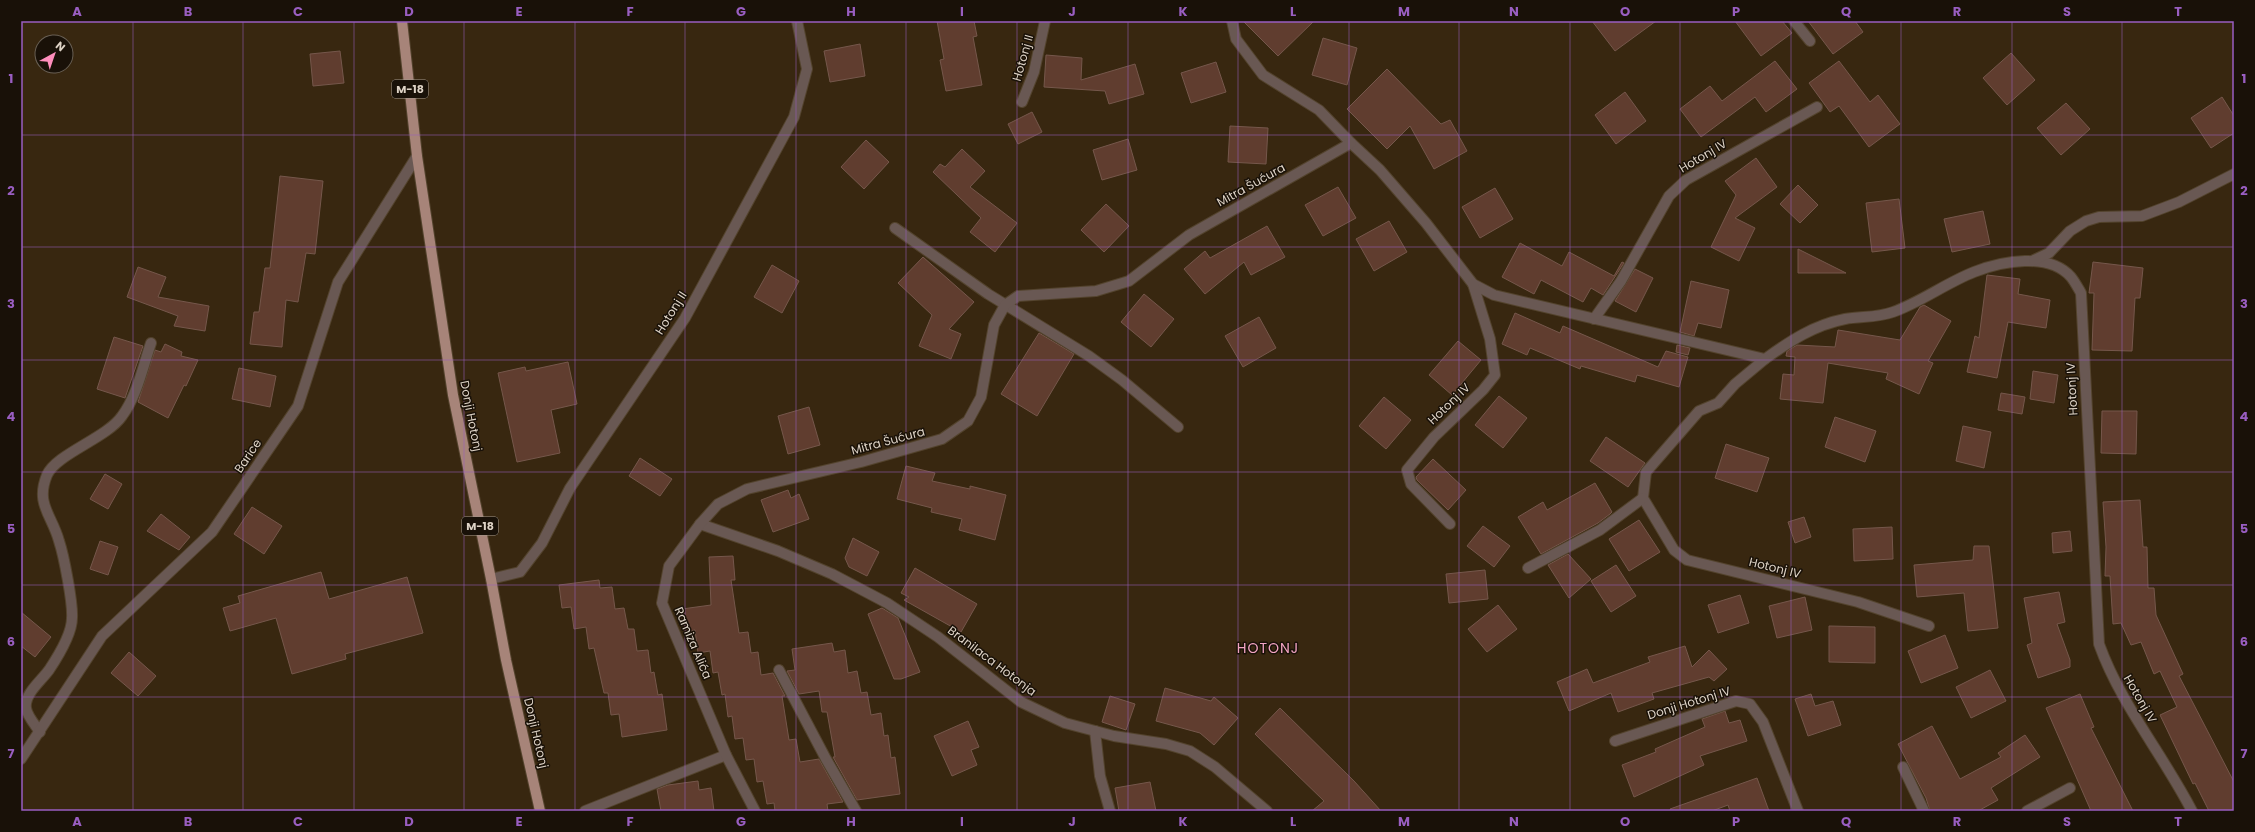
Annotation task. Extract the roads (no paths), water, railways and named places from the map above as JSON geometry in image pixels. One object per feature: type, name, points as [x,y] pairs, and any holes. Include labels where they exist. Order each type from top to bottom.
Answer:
[{"type":"main road","name":"Donji Hotonj","points":[[402,21],[417,156],[453,395],[492,580],[506,660],[540,811]]},
{"type":"street","name":"Hotonj II","points":[[492,580],[520,572],[538,549],[570,488],[689,311],[794,117],[807,69],[797,21]]},
{"type":"street","name":"Hotonj II","points":[[1022,102],[1034,72],[1045,21]]},
{"type":"street","points":[[1232,21],[1236,39],[1264,75],[1319,110],[1351,144]]},
{"type":"street","points":[[1794,21],[1810,41]]},
{"type":"street","name":"Hotonj IV","points":[[1594,319],[1621,281],[1669,196],[1686,180],[1817,107]]},
{"type":"street","name":"Hotonj IV","points":[[1351,144],[1380,170],[1426,223],[1473,284],[1490,339],[1494,375],[1483,390],[1434,437],[1407,470],[1411,484],[1450,524]]},
{"type":"street","name":"Mitra Šućura","points":[[700,524],[718,504],[747,489],[861,462],[942,439],[968,421],[981,397],[994,325],[1005,305],[1018,296],[1096,291],[1129,280],[1189,235],[1351,144]]},
{"type":"street","name":"Barice","points":[[21,759],[102,636],[212,532],[298,406],[338,282],[417,156]]},
{"type":"street","points":[[2034,260],[2049,253],[2070,231],[2086,221],[2099,217],[2142,216],[2179,202],[2234,174]]},
{"type":"street","points":[[895,228],[1005,305],[1089,356],[1122,380],[1178,427]]},
{"type":"street","name":"Hotonj IV","points":[[1929,626],[1858,602],[1687,560],[1674,550],[1643,498],[1646,472],[1672,439],[1699,411],[1718,404],[1735,384],[1765,359],[1786,344],[1818,326],[1846,319],[1882,316],[1904,308],[1974,272],[1999,264],[2034,260],[2058,267],[2071,277],[2081,293],[2099,644],[2108,670],[2130,710],[2180,787],[2192,811]]},
{"type":"street","name":"Hotonj IV","points":[[1473,284],[1494,295],[1765,359]]},
{"type":"street","points":[[40,732],[26,709],[27,698],[48,671],[63,646],[72,619],[59,540],[43,506],[42,489],[48,473],[58,462],[84,447],[122,417],[130,402],[151,343]]},
{"type":"street","points":[[1528,568],[1600,530],[1643,498]]},
{"type":"street","name":"Branilaca Hotonja","points":[[700,524],[778,551],[832,574],[874,596],[938,638],[1021,702],[1065,723],[1114,736],[1166,744],[1190,751],[1215,767],[1266,811]]},
{"type":"street","name":"Ramiza Alića","points":[[700,524],[668,566],[662,603],[726,755],[755,811]]},
{"type":"street","points":[[779,670],[826,759],[856,811]]},
{"type":"street","name":"Donji Hotonj IV","points":[[1615,741],[1736,701],[1750,704],[1763,722],[1798,811]]},
{"type":"street","points":[[1095,731],[1100,776],[1110,811]]},
{"type":"street","points":[[585,811],[726,755]]},
{"type":"street","points":[[1903,767],[1924,811]]},
{"type":"street","points":[[2027,811],[2070,788]]},
{"type":"district","name":"HOTONJ","points":[[1268,648]]}]
